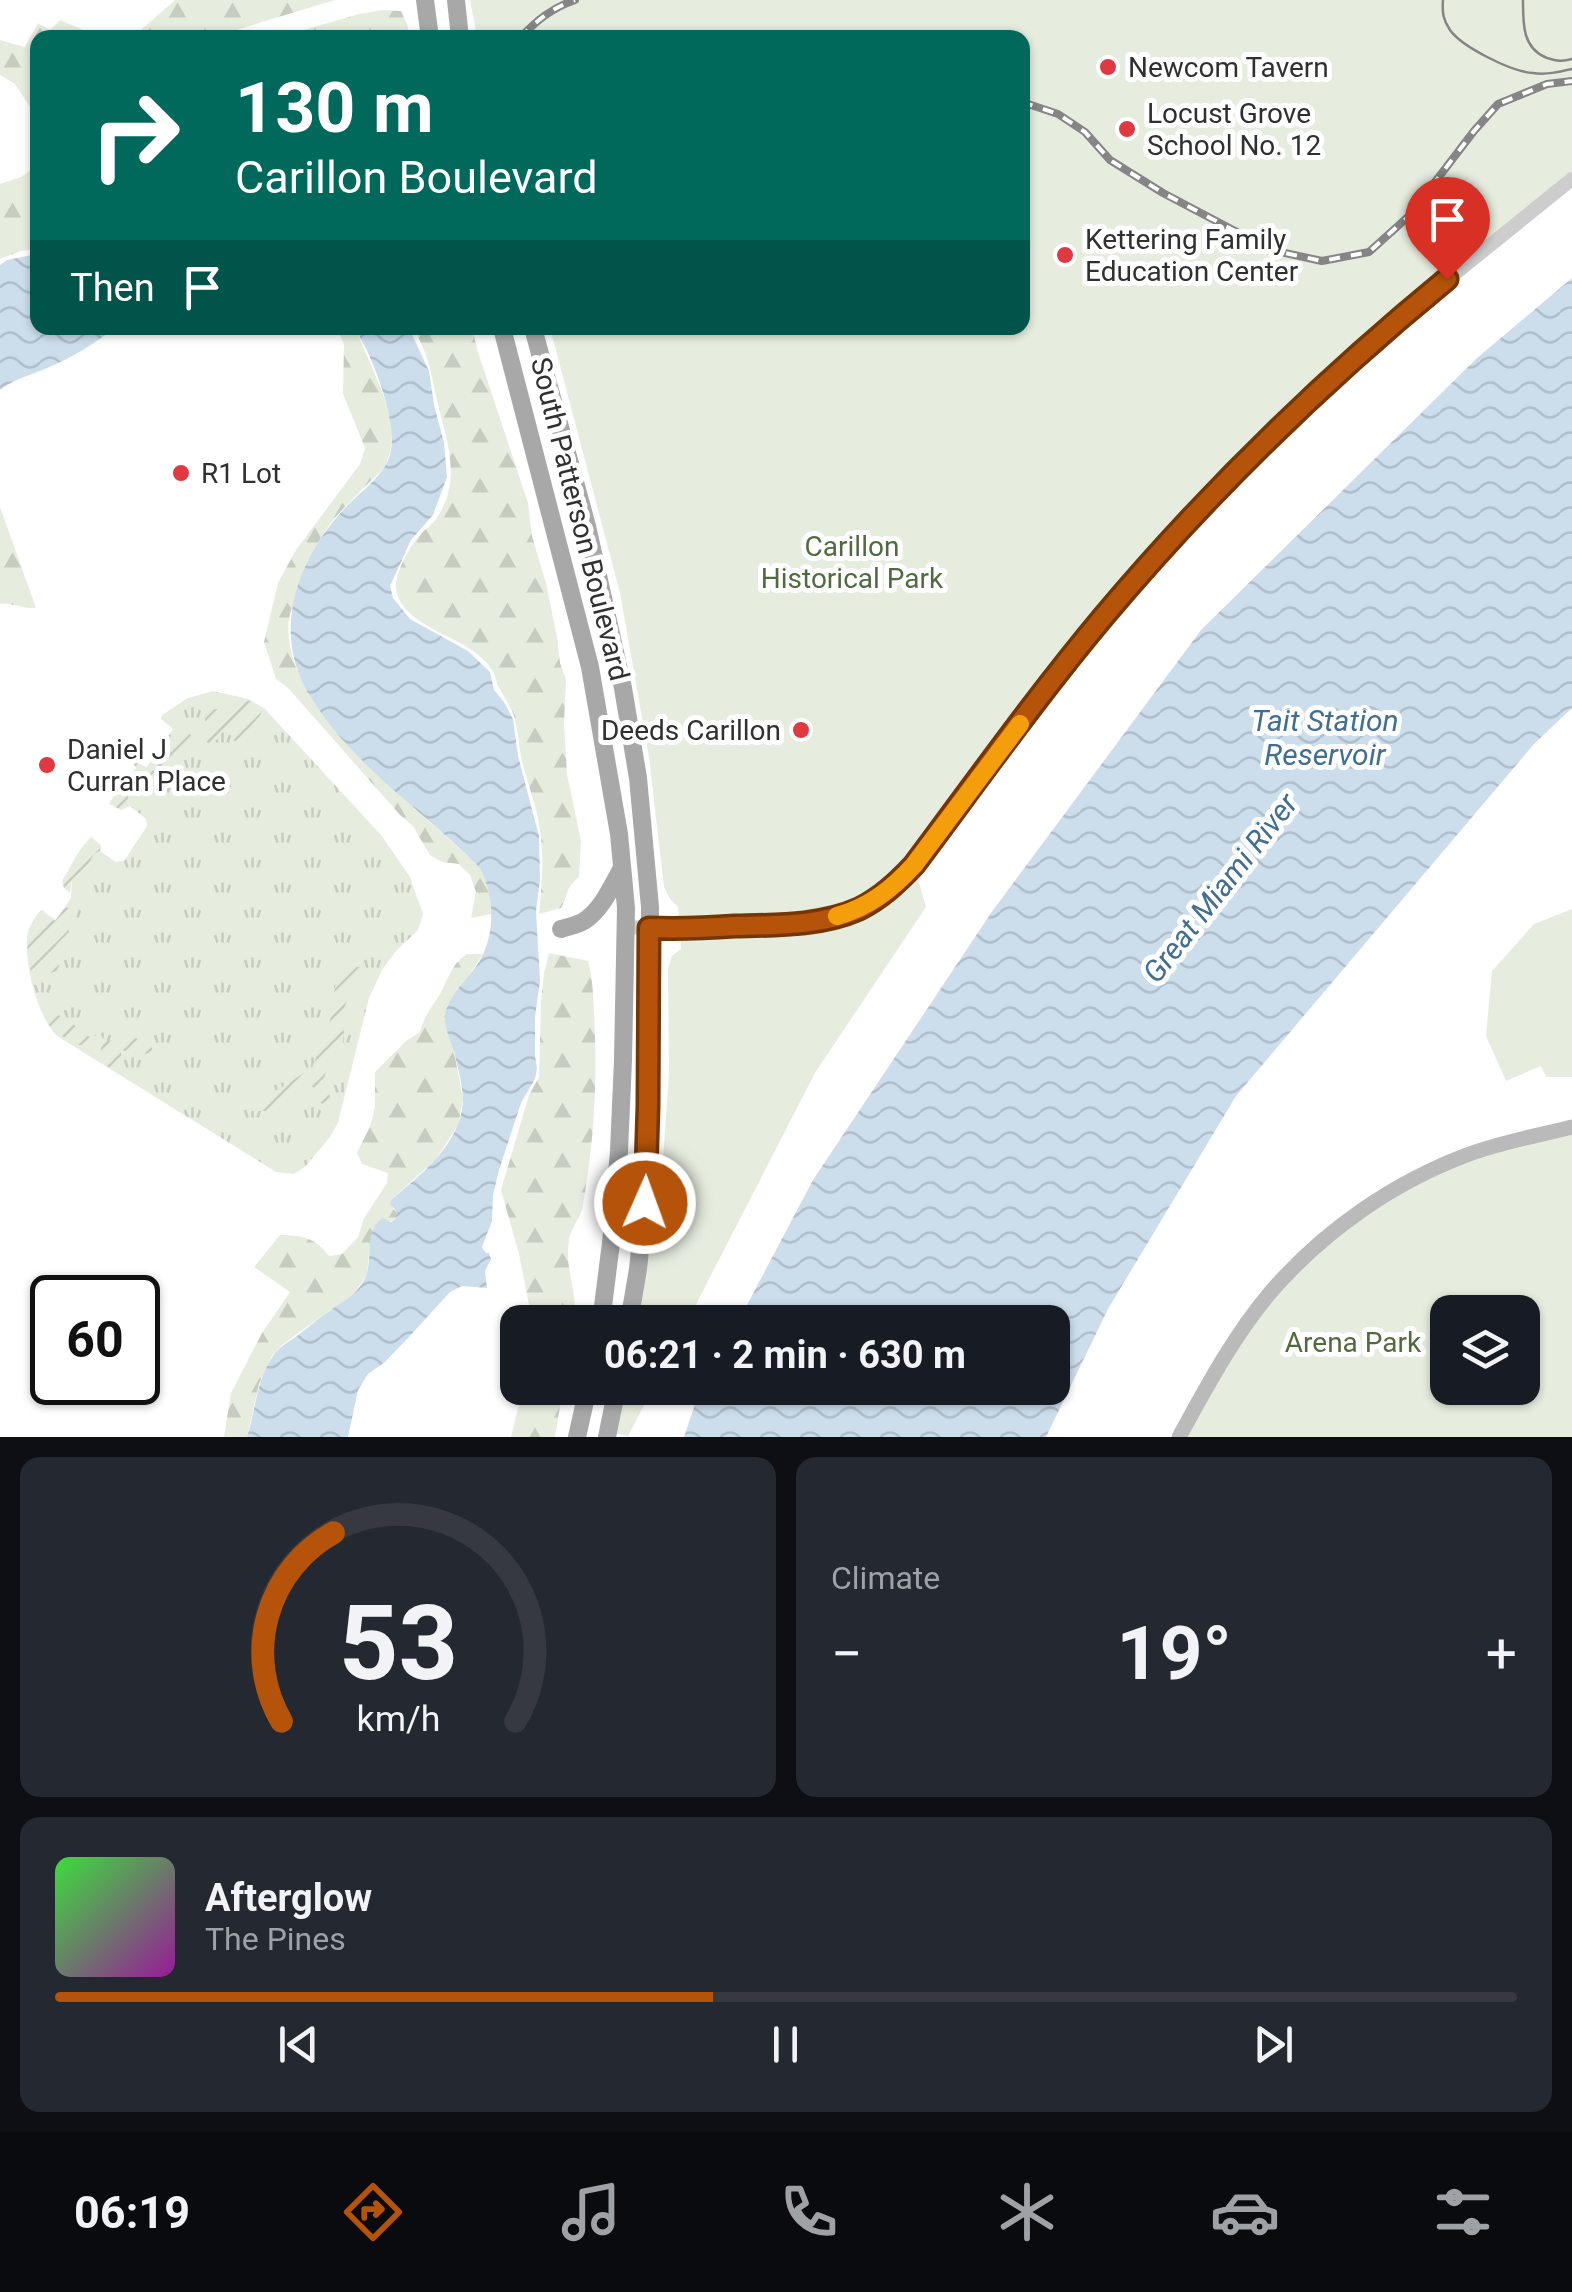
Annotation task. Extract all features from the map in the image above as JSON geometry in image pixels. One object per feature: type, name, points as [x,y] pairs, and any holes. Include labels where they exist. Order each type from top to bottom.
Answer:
[{"type":"main road","points":[[425,0],[429,30]]},
{"type":"main road","points":[[456,0],[459,30]]},
{"type":"main road","name":"South Patterson Boulevard","points":[[504,335],[590,668],[619,834],[625,927],[620,1151],[603,1305]]},
{"type":"main road","name":"South Patterson Boulevard","points":[[535,335],[587,526],[623,688],[638,778],[650,906],[648,1106],[645,1203],[632,1305]]},
{"type":"main road","points":[[561,929],[590,916],[622,867]]},
{"type":"main road","points":[[1179,1437],[1208,1385],[1269,1294],[1340,1226],[1434,1169],[1477,1152],[1572,1127]]},
{"type":"main road","points":[[578,1437],[585,1405]]},
{"type":"main road","points":[[607,1437],[614,1405]]},
{"type":"street","points":[[625,927],[814,921],[859,908],[896,884],[1103,617],[1211,500],[1390,326],[1572,179]]},
{"type":"green space","points":[[175,0],[335,0],[236,30],[141,30]]},
{"type":"green space","name":"Carillon Historical Park","points":[[470,0],[1572,0],[1572,179],[1390,326],[1157,557],[914,865],[926,907],[815,1073],[696,1305],[638,1305],[662,1175],[669,1074],[668,969],[672,956],[681,949],[678,907],[664,887],[649,757],[620,593],[552,335],[1030,335],[1030,30],[476,30]]},
{"type":"green space","points":[[401,11],[408,30],[304,30],[359,14]]},
{"type":"green space","points":[[60,20],[84,30],[50,30]]},
{"type":"green space","points":[[30,38],[30,107],[15,84],[0,75],[0,40],[25,47]]},
{"type":"green space","points":[[30,171],[30,250],[0,259],[0,184]]},
{"type":"green space","points":[[340,335],[359,335],[384,397],[392,434],[390,452],[383,469],[336,517],[314,551],[290,614],[290,649],[304,684],[327,720],[391,787],[480,868],[491,914],[471,918],[476,892],[470,875],[459,864],[442,862],[430,855],[413,826],[276,679],[264,642],[278,583],[296,550],[360,464],[365,448],[343,394],[344,345]]},
{"type":"green space","points":[[416,335],[474,335],[528,503],[532,536],[566,680],[567,774],[581,841],[579,877],[561,908],[539,914],[540,830],[512,711],[482,658],[410,614],[396,588],[408,552],[445,503],[451,473],[448,445]]},
{"type":"green space","points":[[0,507],[36,608],[0,604]]},
{"type":"green space","points":[[213,691],[248,699],[265,709],[381,835],[410,877],[423,914],[418,930],[382,970],[369,998],[338,1123],[305,1167],[294,1174],[276,1172],[57,1036],[38,1004],[28,963],[28,931],[40,911],[56,920],[71,898],[72,880],[88,866],[94,854],[100,851],[116,862],[124,861],[147,826],[146,819],[130,806],[128,795],[130,786],[146,771],[173,729],[161,719],[162,715],[188,698]]},
{"type":"green space","points":[[235,698],[262,708],[252,725],[262,734],[251,744],[246,740],[234,741],[225,728],[219,733],[220,738],[209,744],[201,737],[206,727],[204,711],[229,707]]},
{"type":"green space","points":[[185,732],[192,737],[183,750],[182,761],[171,762],[158,779],[152,779],[146,771],[137,778],[129,790],[130,806],[121,810],[109,804],[136,768],[133,763],[147,768],[161,747],[171,749]]},
{"type":"green space","points":[[91,837],[101,845],[100,851],[72,880],[70,893],[62,881]]},
{"type":"green space","points":[[79,905],[77,915],[70,920],[58,919],[68,926],[69,932],[56,945],[57,971],[33,980],[28,943],[31,926],[42,910],[55,921],[65,907]]},
{"type":"green space","points":[[1572,909],[1572,1077],[1546,1077],[1541,1066],[1506,1081],[1486,1036],[1492,971],[1534,924]]},
{"type":"green space","points":[[549,953],[588,961],[593,994],[596,1062],[592,1134],[583,1205],[570,1235],[568,1251],[575,1305],[529,1305],[501,1190],[529,1095],[539,1077],[544,973]]},
{"type":"green space","points":[[467,954],[483,954],[446,1010],[463,1099],[458,1125],[436,1159],[392,1199],[397,1212],[395,1221],[387,1221],[370,1243],[367,1275],[350,1299],[272,1356],[259,1384],[247,1437],[224,1437],[231,1393],[262,1333],[290,1292],[254,1267],[280,1235],[308,1239],[329,1256],[342,1254],[358,1237],[364,1218],[387,1183],[388,1173],[362,1164],[357,1153],[375,1106],[375,1072],[420,1032],[452,969]]},
{"type":"green space","points":[[356,967],[363,971],[344,1009],[340,1048],[325,1075],[329,1102],[319,1102],[318,1089],[310,1086],[286,1097],[271,1111],[252,1111],[253,1105],[312,1068],[330,1021],[336,981],[343,972]]},
{"type":"green space","points":[[55,1015],[70,1020],[79,1033],[91,1037],[100,1034],[106,1042],[129,1035],[153,1050],[146,1054],[121,1051],[118,1067],[108,1067],[101,1061],[101,1047],[73,1045],[53,1030],[48,1023]]},
{"type":"green space","name":"Arena Park","points":[[1572,1127],[1572,1437],[1179,1437],[1208,1385],[1307,1255],[1434,1169]]},
{"type":"green space","points":[[519,1405],[560,1405],[555,1437],[511,1437]]},
{"type":"green space","points":[[619,1405],[644,1405],[628,1436],[614,1433]]},
{"type":"water","points":[[30,255],[30,335],[105,335],[69,358],[0,390],[0,265]]},
{"type":"water","name":"Tait Station Reservoir","points":[[1572,278],[1572,708],[1534,744],[1236,1096],[1108,1309],[1070,1387],[1070,1305],[747,1305],[813,1180],[991,913],[1201,630],[1477,358]]},
{"type":"water","points":[[359,335],[412,335],[429,371],[444,443],[447,477],[433,515],[411,540],[390,586],[393,598],[410,619],[468,651],[490,672],[494,690],[513,719],[518,756],[539,836],[537,1068],[521,1103],[493,1195],[492,1221],[482,1247],[491,1259],[485,1271],[487,1288],[462,1286],[450,1292],[385,1362],[368,1374],[358,1390],[348,1437],[247,1437],[260,1385],[273,1356],[359,1288],[367,1274],[370,1239],[376,1224],[383,1218],[395,1220],[397,1212],[390,1204],[392,1199],[438,1156],[455,1131],[463,1095],[446,1027],[446,1010],[483,954],[490,929],[491,904],[480,868],[343,740],[306,689],[291,642],[295,594],[314,549],[389,458],[390,420]]},
{"type":"water","name":"Tait Station Reservoir","points":[[695,1405],[1062,1405],[1046,1437],[684,1437]]},
{"type":"tram line","points":[[1443,0],[1450,30],[1488,58],[1533,73],[1572,69]]},
{"type":"tram line","points":[[1523,0],[1526,34],[1533,48],[1551,59],[1572,59]]},
{"type":"railway","points":[[529,30],[545,15],[575,0]]},
{"type":"railway","points":[[1030,105],[1058,114],[1085,132],[1110,160],[1163,193],[1271,250],[1322,261],[1369,252],[1409,216],[1498,104],[1547,84],[1572,81]]},
{"type":"slow traffic","points":[[837,916],[878,898],[896,884],[1020,724]]},
{"type":"place","name":"Newcom Tavern","points":[[1108,67]]},
{"type":"place","name":"Locust Grove School No. 12","points":[[1127,129]]},
{"type":"place","name":"Kettering Family Education Center","points":[[1065,255]]},
{"type":"place","name":"R1 Lot","points":[[181,473]]},
{"type":"place","name":"Deeds Carillon","points":[[801,730]]},
{"type":"place","name":"Daniel J Curran Place","points":[[47,765]]},
{"type":"route","points":[[645,1203],[649,928],[814,921],[859,908],[896,884],[1103,617],[1156,557],[1290,420],[1390,326],[1447,279]]},
{"type":"water label","name":"Great Miami River","points":[[1220,888]]}]
